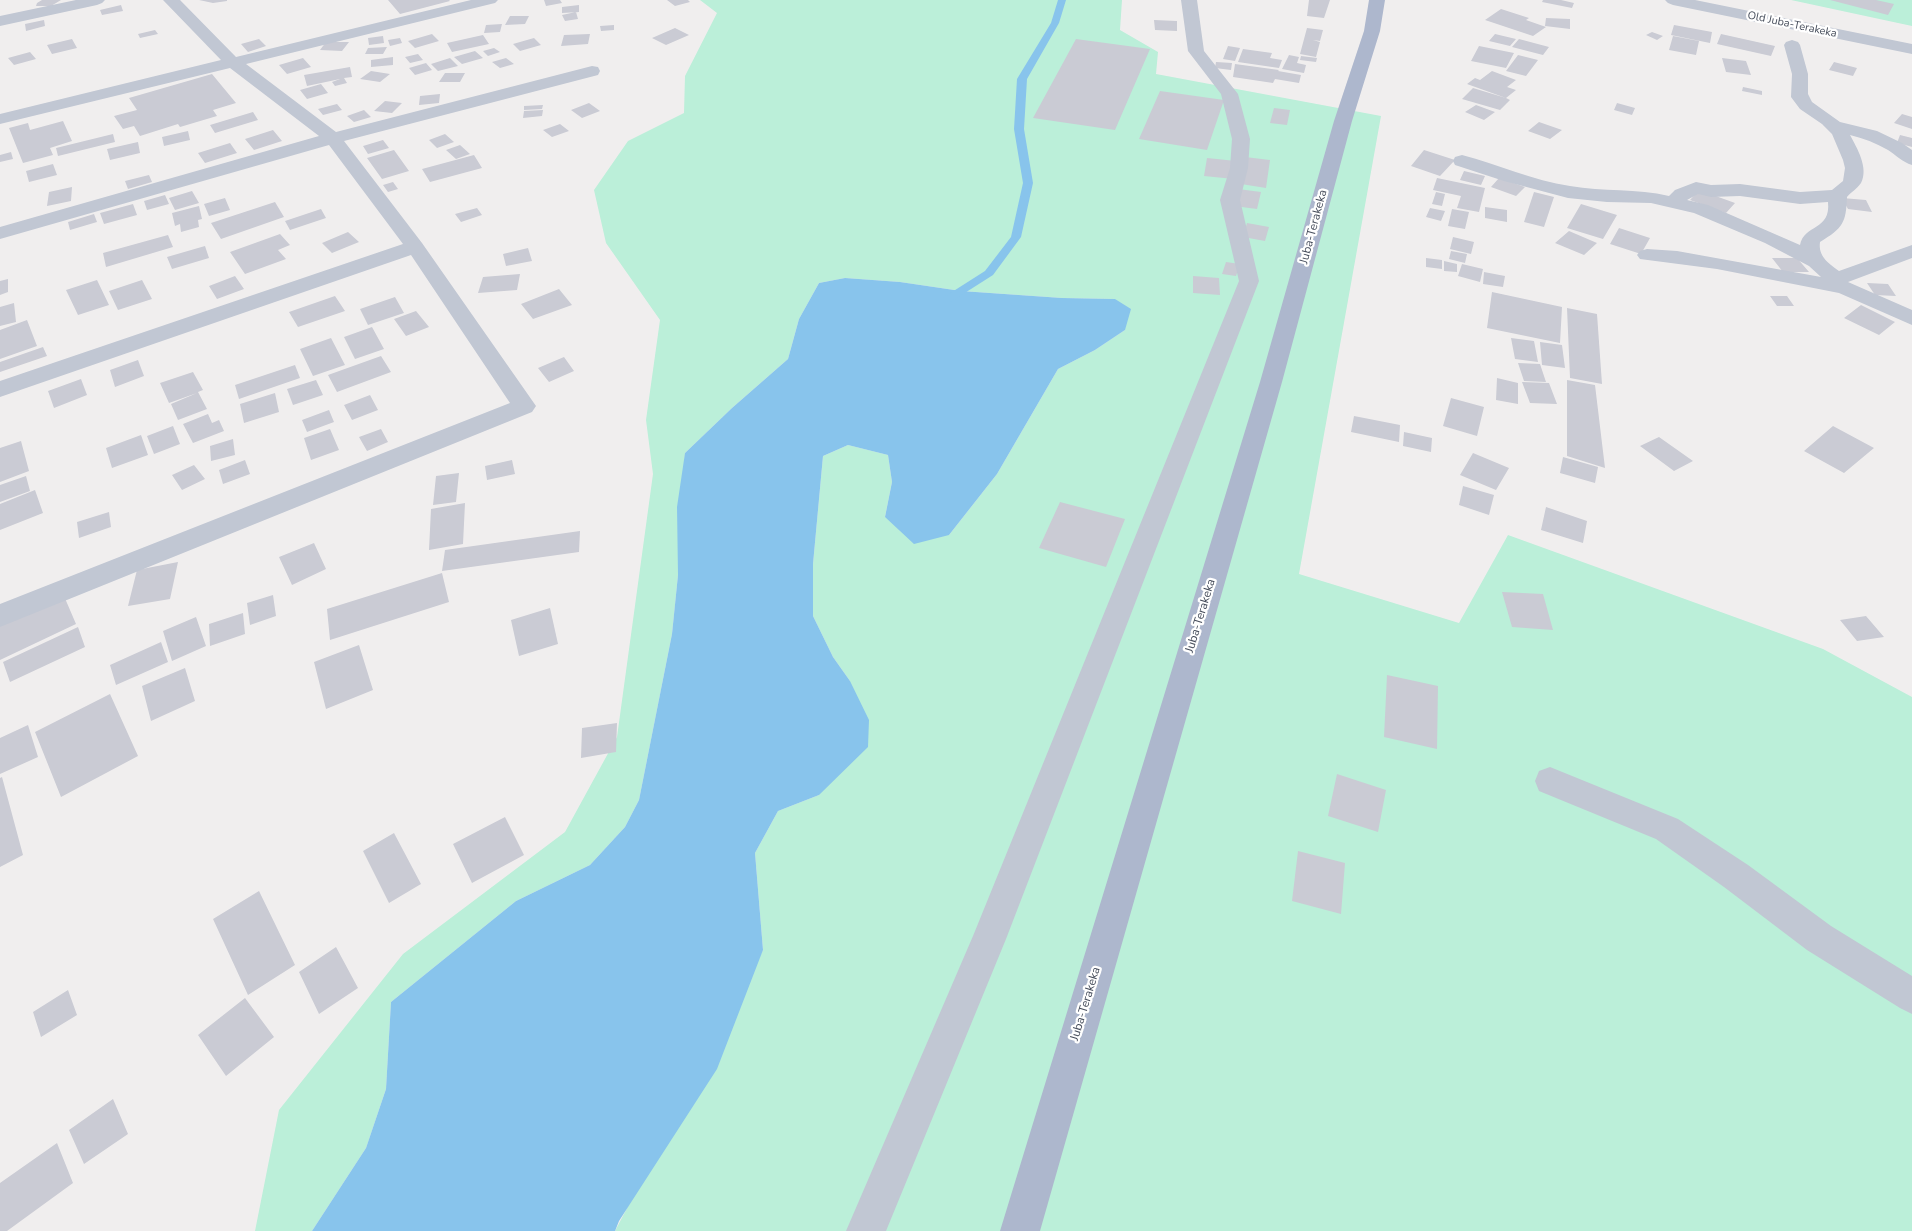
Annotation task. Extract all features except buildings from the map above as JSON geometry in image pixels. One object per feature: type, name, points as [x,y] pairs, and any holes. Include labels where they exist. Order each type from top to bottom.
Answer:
[{"type":"main road","name":"Juba-Terakeka","points":[[1020,1231],[1281,348],[1343,121],[1372,31],[1377,0]]},
{"type":"street","points":[[0,21],[97,0]]},
{"type":"street","points":[[0,616],[524,406],[415,247],[333,138],[231,62],[171,0]]},
{"type":"street","points":[[0,118],[490,0]]},
{"type":"street","points":[[866,1231],[993,930],[1249,281],[1230,200],[1239,168],[1241,139],[1229,94],[1196,51],[1189,0]]},
{"type":"street","name":"Old Juba-Terakeka","points":[[1673,0],[1912,49]]},
{"type":"street","points":[[1792,45],[1800,75],[1800,98],[1820,117],[1834,125],[1871,135],[1896,147],[1912,159]]},
{"type":"street","points":[[0,233],[333,138],[592,71]]},
{"type":"street","points":[[1814,261],[1809,245],[1811,239],[1828,230],[1838,210],[1837,199],[1839,194],[1852,183],[1854,174],[1853,159],[1834,125]]},
{"type":"street","points":[[1462,161],[1511,178],[1568,192],[1651,198],[1701,209],[1736,222],[1814,261],[1832,282]]},
{"type":"street","points":[[1673,203],[1682,194],[1696,188],[1711,191],[1740,190],[1800,198],[1839,194]]},
{"type":"street","points":[[0,389],[415,247]]},
{"type":"street","points":[[1832,282],[1912,251]]},
{"type":"street","points":[[1647,255],[1701,260],[1832,282],[1912,318]]},
{"type":"street","points":[[1550,781],[1667,829],[1736,876],[1819,938],[1912,996]]},
{"type":"green space","points":[[700,0],[1122,0],[1120,30],[1158,52],[1156,74],[1381,116],[1299,574],[1459,623],[1508,535],[1823,649],[1912,697],[1912,1231],[615,1231],[763,950],[755,853],[778,811],[819,795],[850,681],[833,657],[813,616],[813,564],[823,456],[848,445],[888,455],[892,482],[885,517],[949,535],[997,474],[1058,369],[1095,350],[1125,330],[1115,299],[1062,298],[961,291],[900,282],[845,278],[819,283],[799,319],[788,359],[732,408],[685,453],[678,575],[672,634],[639,800],[625,827],[590,865],[516,901],[391,1002],[386,1089],[366,1148],[312,1231],[255,1231],[279,1110],[403,954],[565,832],[617,737],[653,474],[646,420],[660,320],[606,243],[594,190],[628,141],[684,113],[685,76],[717,13]]},
{"type":"green space","points":[[1791,0],[1912,0],[1912,26]]},
{"type":"water","points":[[845,278],[900,282],[961,291],[1062,298],[1115,299],[1131,309],[1125,330],[1095,350],[1058,369],[997,474],[949,535],[914,544],[885,517],[892,482],[888,455],[848,445],[823,456],[813,564],[813,616],[833,657],[850,681],[869,720],[868,747],[819,795],[778,811],[755,853],[763,950],[717,1069],[619,1221],[615,1231],[312,1231],[366,1148],[386,1089],[391,1002],[516,901],[590,865],[625,827],[639,800],[672,634],[678,575],[677,507],[685,453],[732,408],[788,359],[799,319],[819,283]]},
{"type":"waterway","points":[[945,301],[989,273],[1016,237],[1028,183],[1019,129],[1022,79],[1055,23],[1062,0]]}]
